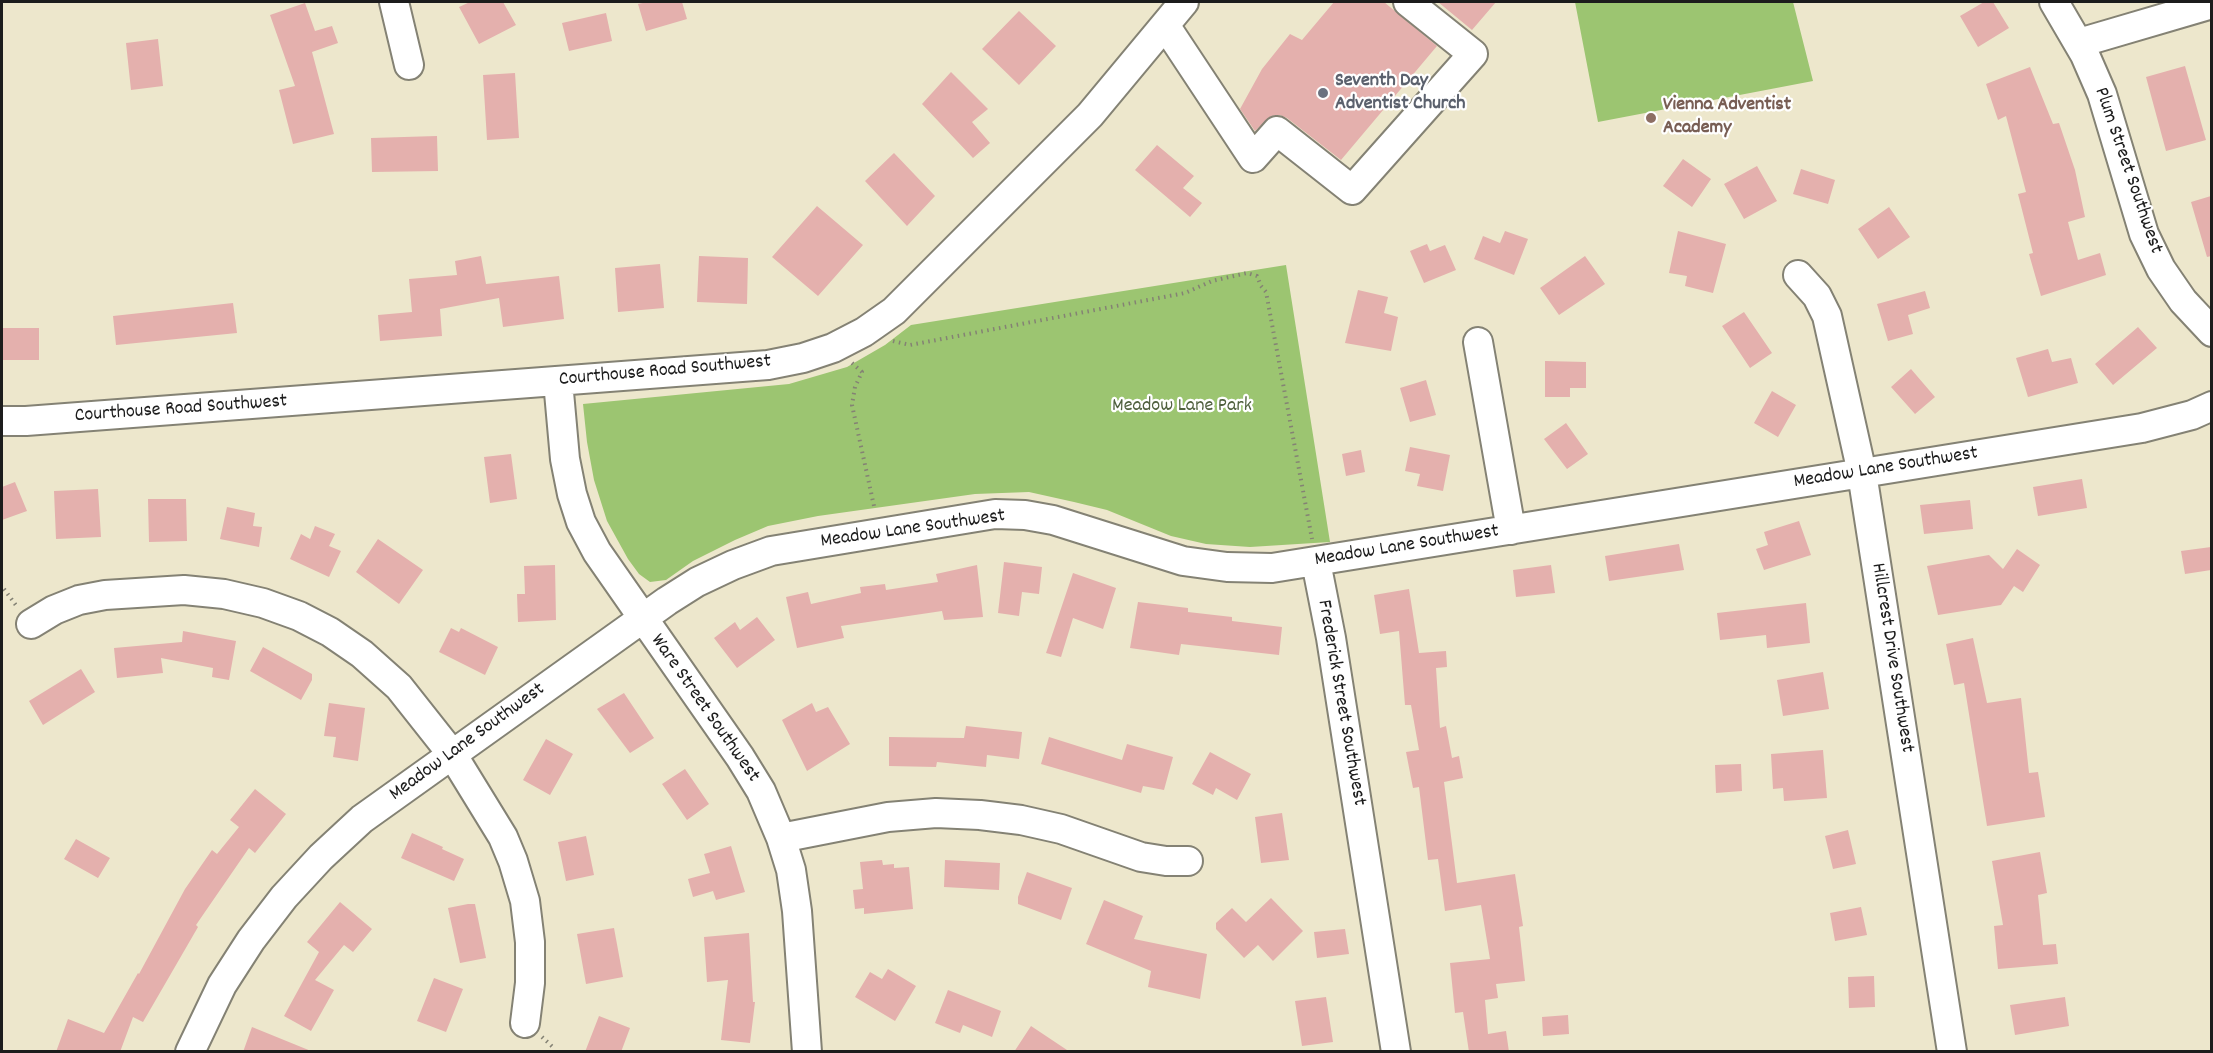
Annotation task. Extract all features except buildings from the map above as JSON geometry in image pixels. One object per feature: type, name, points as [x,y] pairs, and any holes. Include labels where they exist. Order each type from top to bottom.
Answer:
[{"type":"street","points":[[394,2],[409,65]]},
{"type":"street","name":"Courthouse Road Southwest","points":[[2,421],[768,364],[803,358],[833,348],[874,326],[894,311],[1090,115],[1184,2]]},
{"type":"street","points":[[1165,25],[1253,158],[1277,131],[1352,190],[1473,54],[1408,2]]},
{"type":"street","name":"Plum Street Southwest","points":[[2054,2],[2079,44],[2102,94],[2144,234],[2161,269],[2183,301],[2211,333]]},
{"type":"street","points":[[2079,44],[2211,4]]},
{"type":"street","name":"Hillcrest Drive Southwest","points":[[1798,275],[1817,296],[1827,316],[1862,473],[1952,1052]]},
{"type":"street","points":[[1478,342],[1511,530]]},
{"type":"street","name":"Ware Street Southwest","points":[[558,381],[565,459],[572,494],[581,522],[597,552],[641,618],[740,757],[761,791],[781,838],[791,870],[797,911],[807,1052]]},
{"type":"street","name":"Meadow Lane Southwest","points":[[190,1052],[222,985],[251,940],[284,897],[321,857],[362,819],[641,618],[696,582],[771,551],[994,514],[1025,515],[1053,520],[1183,561],[1227,567],[1272,568],[2142,428],[2192,414],[2211,406]]},
{"type":"street","name":"Frederick Street Southwest","points":[[1316,562],[1331,638],[1396,1052]]},
{"type":"street","points":[[31,624],[54,610],[79,600],[105,595],[184,590],[224,594],[263,603],[299,616],[330,632],[362,654],[399,687],[452,754],[503,837],[522,891],[530,942],[530,983],[525,1023]]},
{"type":"street","points":[[781,838],[888,817],[936,813],[980,815],[1021,820],[1060,829],[1141,857],[1166,861],[1188,861]]},
{"type":"path","points":[[874,326],[885,337],[910,345],[1185,293],[1212,281],[1247,273],[1257,276],[1266,291],[1316,562]]},
{"type":"path","points":[[851,362],[862,372],[855,387],[852,405],[874,506]]},
{"type":"green space","points":[[1575,2],[1793,2],[1813,81],[1598,122]]},
{"type":"green space","name":"Meadow Lane Park","points":[[1286,265],[1330,542],[1250,547],[1206,544],[1171,536],[1107,510],[1029,492],[975,494],[818,516],[768,526],[693,561],[666,580],[650,582],[639,574],[628,559],[607,521],[594,480],[583,404],[789,384],[847,367],[885,345],[911,325]]},
{"type":"place","name":"Seventh Day Adventist Church","points":[[1323,93]]},
{"type":"place","name":"Vienna Adventist Academy","points":[[1651,118]]}]
